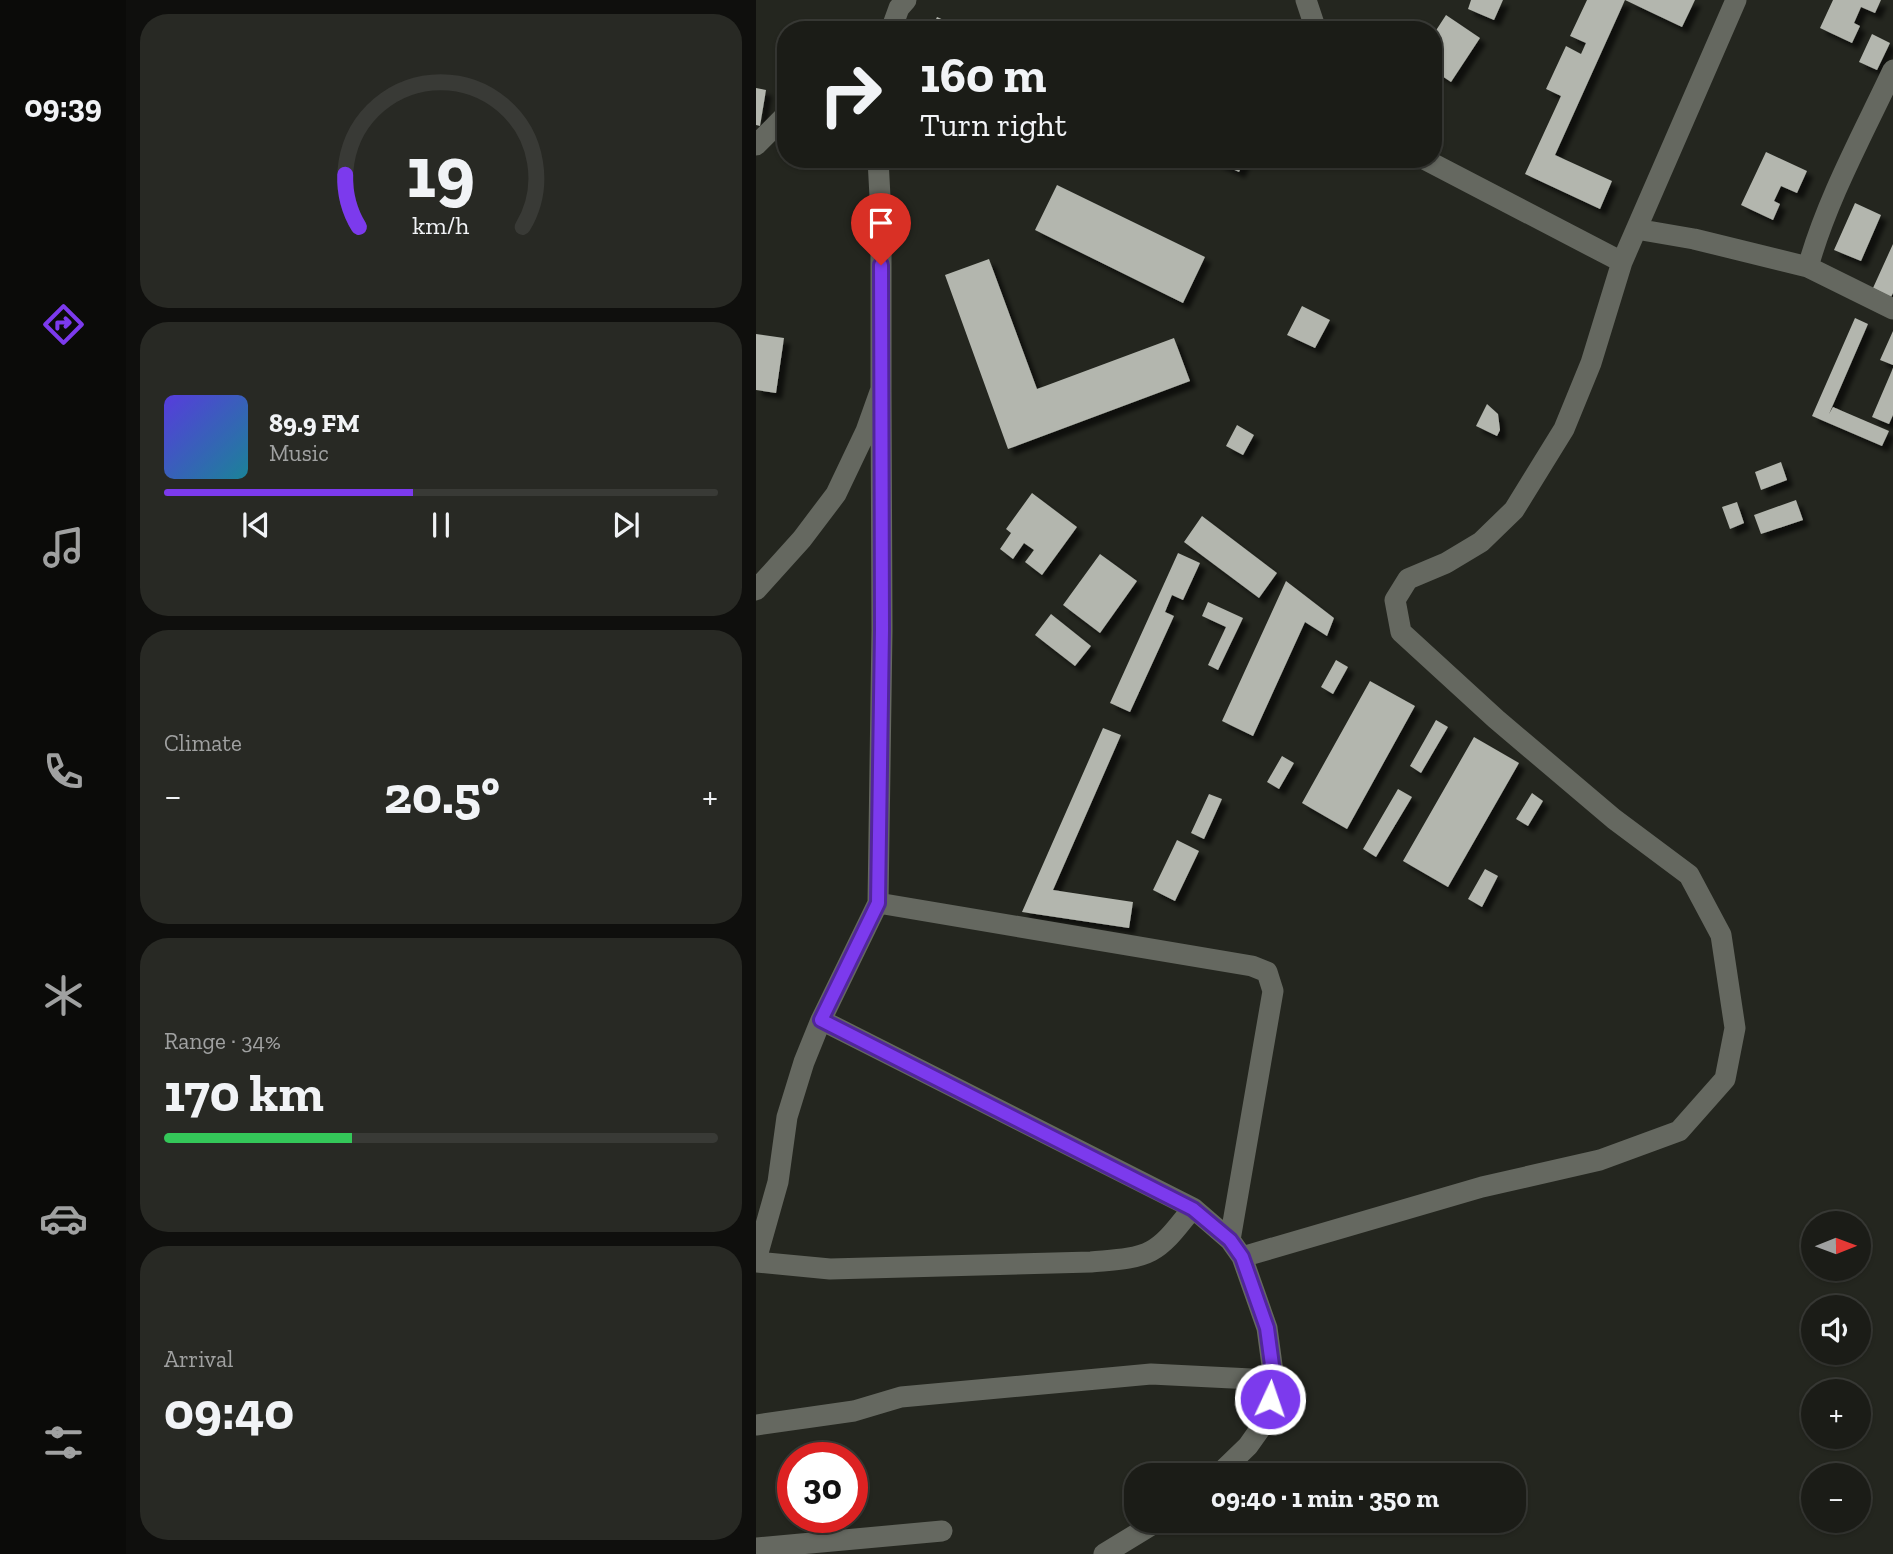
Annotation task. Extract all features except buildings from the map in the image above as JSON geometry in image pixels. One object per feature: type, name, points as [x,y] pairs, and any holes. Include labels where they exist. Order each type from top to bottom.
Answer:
[{"type":"street","points":[[894,21],[899,8],[906,0]]},
{"type":"street","points":[[1306,0],[1313,21]]},
{"type":"street","points":[[1236,1249],[1600,1160],[1679,1131],[1725,1079],[1735,1028],[1721,935],[1689,875],[1614,818],[1516,736],[1401,632],[1395,600],[1408,579],[1446,563],[1481,542],[1514,510],[1564,429],[1591,363],[1622,262],[1736,0]]},
{"type":"street","points":[[1808,267],[1835,196],[1893,70]]},
{"type":"street","points":[[756,145],[777,123]]},
{"type":"street","points":[[878,168],[881,216],[882,630],[878,903],[821,1020],[804,1062],[787,1117],[778,1182],[756,1261],[830,1269],[1091,1262],[1134,1257],[1150,1252],[1164,1241],[1193,1209]]},
{"type":"street","points":[[1441,168],[1622,262]]},
{"type":"street","points":[[1636,229],[1695,239],[1808,267],[1893,309]]},
{"type":"street","points":[[756,590],[802,539],[836,494],[866,431],[881,389]]},
{"type":"street","points":[[878,903],[1252,966],[1267,972],[1273,991],[1236,1249]]},
{"type":"street","points":[[821,1020],[1193,1209],[1236,1249],[1267,1328],[1274,1380],[1267,1419],[1248,1446],[1230,1463]]},
{"type":"street","points":[[756,1424],[853,1412],[901,1397],[1151,1374],[1274,1380]]},
{"type":"street","points":[[756,1548],[942,1531]]},
{"type":"street","points":[[1104,1554],[1138,1533]]},
{"type":"route","points":[[881,265],[882,630],[878,903],[821,1020],[1193,1209],[1230,1240],[1242,1257],[1267,1328],[1274,1380],[1270,1399]]}]
